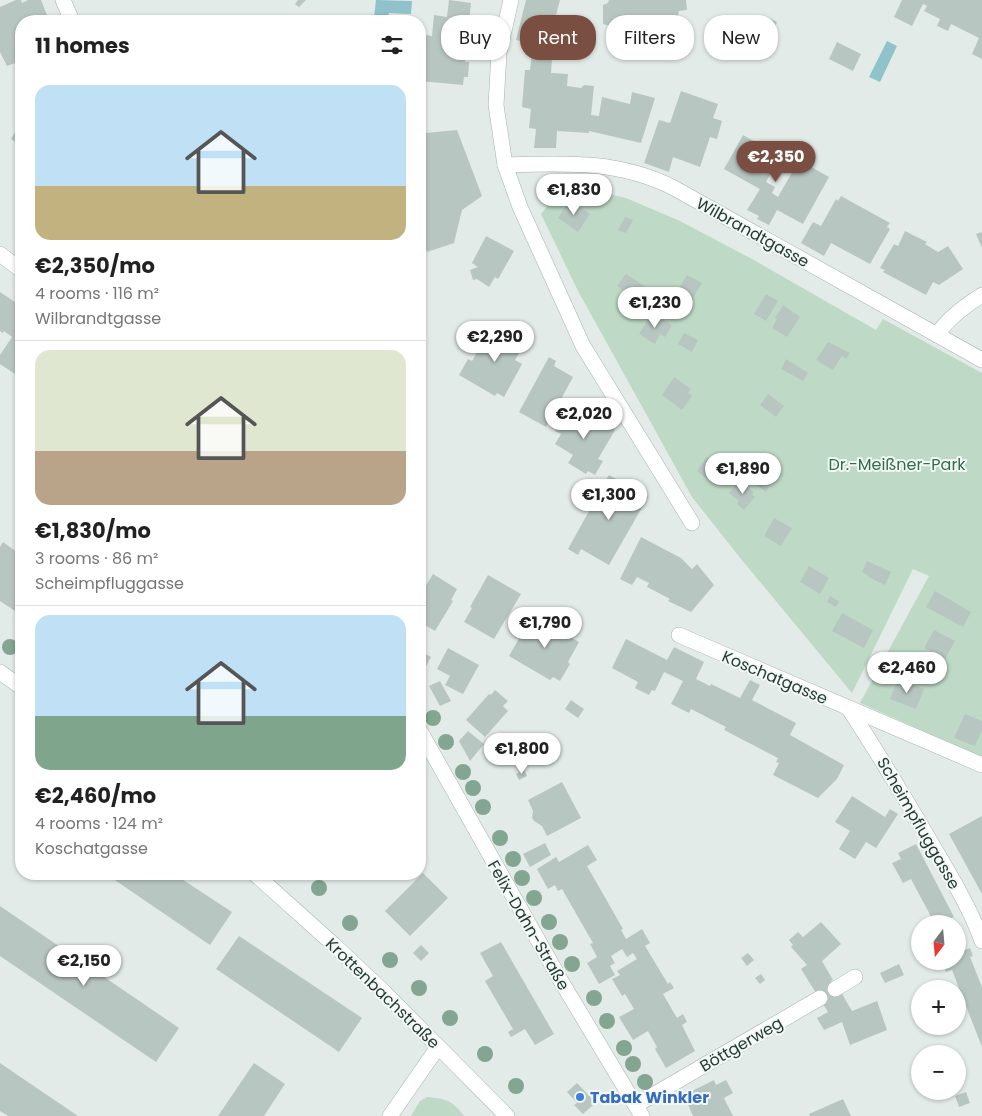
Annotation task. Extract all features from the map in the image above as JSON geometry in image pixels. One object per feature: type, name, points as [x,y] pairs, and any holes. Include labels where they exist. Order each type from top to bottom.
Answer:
[{"type":"street","points":[[63,0],[69,15]]},
{"type":"street","points":[[511,0],[499,53],[496,104],[505,165],[520,207],[583,346],[692,523]]},
{"type":"street","name":"Wilbrandtgasse","points":[[505,165],[566,163],[621,169],[646,175],[682,193],[982,360]]},
{"type":"street","points":[[0,254],[15,265]]},
{"type":"street","points":[[937,335],[943,326],[982,295]]},
{"type":"street","name":"Koschatgasse","points":[[679,635],[982,766]]},
{"type":"street","points":[[2,677],[15,684]]},
{"type":"street","name":"Scheimpfluggasse","points":[[849,709],[885,764],[947,869],[977,926],[982,941]]},
{"type":"street","name":"Felix-Dahn-Straße","points":[[426,742],[561,981],[639,1111]]},
{"type":"street","name":"Krottenbachstraße","points":[[262,880],[333,944],[507,1116]]},
{"type":"street","points":[[835,989],[855,977]]},
{"type":"street","name":"Böttgerweg","points":[[639,1111],[820,998]]},
{"type":"street","points":[[390,1116],[438,1047]]},
{"type":"green space","name":"Dr.-Meißner-Park","points":[[564,184],[626,198],[680,221],[752,259],[876,330],[883,319],[982,373],[982,757],[860,703],[929,576],[913,569],[852,693],[692,497],[578,291],[541,214]]},
{"type":"green space","points":[[427,1097],[452,1103],[464,1116],[411,1116],[420,1101]]},
{"type":"water","points":[[376,0],[412,1],[411,14],[389,13],[389,15],[374,15]]},
{"type":"water","points":[[887,41],[897,46],[880,82],[869,77]]},
{"type":"building","points":[[16,0],[21,0],[22,3],[28,0],[41,0],[47,15],[15,15],[15,63],[7,66],[0,52],[0,7]]},
{"type":"building","points":[[298,0],[306,0],[299,7],[295,4]]},
{"type":"building","points":[[449,0],[471,3],[470,15],[447,15]]},
{"type":"building","points":[[526,0],[560,0],[556,15],[522,15]]},
{"type":"building","points":[[609,0],[686,0],[687,10],[679,11],[678,15],[606,15],[606,25],[603,24],[603,5],[608,3]]},
{"type":"building","points":[[902,0],[982,0],[982,59],[972,54],[979,38],[951,24],[948,31],[937,26],[940,19],[924,11],[927,6],[923,4],[912,26],[894,17]]},
{"type":"building","points":[[434,15],[441,16],[441,60],[465,60],[465,62],[469,62],[468,77],[464,77],[463,85],[426,82],[426,35],[432,36]]},
{"type":"building","points":[[520,24],[520,41],[516,40]]},
{"type":"building","points":[[837,42],[861,54],[853,71],[829,59]]},
{"type":"building","points":[[531,60],[552,60],[551,73],[568,74],[567,86],[581,88],[584,85],[594,86],[591,115],[599,116],[602,97],[630,104],[632,92],[655,98],[641,143],[589,131],[589,133],[557,131],[556,148],[534,148],[536,129],[529,128],[531,109],[522,107],[525,70],[530,70]]},
{"type":"building","points":[[681,91],[718,104],[713,118],[722,121],[717,139],[710,137],[700,167],[673,157],[669,172],[644,163],[659,120],[670,123]]},
{"type":"building","points":[[457,130],[482,196],[462,210],[454,243],[427,252],[426,249],[426,133]]},
{"type":"building","points":[[15,132],[15,142],[11,139]]},
{"type":"building","points":[[743,135],[780,156],[766,182],[775,187],[772,193],[778,197],[799,160],[829,177],[803,224],[777,210],[769,225],[757,219],[759,216],[747,210],[760,189],[724,169]]},
{"type":"building","points":[[841,196],[890,223],[887,227],[890,229],[870,264],[831,243],[824,256],[801,243],[813,222],[821,226],[836,199],[838,201]]},
{"type":"building","points":[[570,200],[590,214],[578,232],[558,218]]},
{"type":"building","points":[[625,217],[633,220],[626,233],[618,230]]},
{"type":"building","points":[[905,231],[927,242],[925,244],[938,252],[948,246],[963,269],[939,285],[933,282],[926,295],[883,272],[885,270],[880,268],[894,244],[898,246]]},
{"type":"building","points":[[982,232],[982,248],[976,234]]},
{"type":"building","points":[[486,236],[514,251],[498,279],[495,277],[489,287],[477,279],[473,280],[470,270],[478,267],[472,263]]},
{"type":"building","points":[[626,274],[646,287],[635,303],[626,297],[629,294],[617,286]]},
{"type":"building","points":[[687,275],[702,283],[687,308],[673,299]]},
{"type":"building","points":[[0,292],[15,302],[15,374],[0,364],[0,355],[12,337],[4,331],[3,333],[0,331]]},
{"type":"building","points":[[766,294],[778,301],[766,321],[754,314]]},
{"type":"building","points":[[783,305],[800,317],[787,337],[772,328],[777,319],[775,318]]},
{"type":"building","points":[[652,313],[672,325],[665,337],[660,334],[655,344],[639,334]]},
{"type":"building","points":[[493,325],[525,343],[515,360],[522,364],[504,397],[497,393],[495,396],[459,375],[468,359],[472,361]]},
{"type":"building","points":[[684,333],[698,340],[692,352],[678,344]]},
{"type":"building","points":[[828,342],[850,353],[846,359],[842,356],[833,370],[816,360]]},
{"type":"building","points":[[549,357],[556,361],[554,366],[573,377],[546,427],[519,412]]},
{"type":"building","points":[[786,359],[808,373],[803,381],[781,369]]},
{"type":"building","points":[[674,377],[691,389],[688,393],[692,396],[682,410],[662,395]]},
{"type":"building","points":[[768,394],[784,406],[776,417],[760,405]]},
{"type":"building","points":[[577,408],[615,430],[598,459],[603,461],[595,475],[588,471],[586,474],[568,463],[573,455],[555,444],[561,434],[555,431],[565,413],[571,417]]},
{"type":"building","points":[[707,457],[726,471],[715,485],[697,471]]},
{"type":"building","points":[[766,467],[777,473],[766,492],[756,485],[747,473],[753,468],[761,475]]},
{"type":"building","points":[[609,475],[648,497],[609,565],[581,549],[578,555],[568,549]]},
{"type":"building","points":[[739,481],[754,492],[752,494],[755,497],[744,510],[737,504],[739,501],[729,493]]},
{"type":"building","points":[[774,518],[792,528],[781,546],[764,536]]},
{"type":"building","points":[[641,537],[681,558],[692,569],[697,564],[714,585],[691,612],[668,601],[670,599],[647,587],[649,583],[637,577],[632,585],[620,579]]},
{"type":"building","points":[[3,542],[15,551],[15,611],[0,601],[0,547]]},
{"type":"building","points":[[867,561],[891,572],[885,585],[862,572]]},
{"type":"building","points":[[809,566],[829,578],[820,594],[800,582]]},
{"type":"building","points":[[433,574],[457,589],[451,600],[453,601],[435,631],[426,626],[426,586]]},
{"type":"building","points":[[488,575],[521,594],[494,639],[464,622]]},
{"type":"building","points":[[935,591],[971,612],[963,627],[926,607]]},
{"type":"building","points":[[830,596],[839,601],[836,607],[827,602]]},
{"type":"building","points":[[842,613],[873,630],[864,648],[832,631]]},
{"type":"building","points":[[544,618],[559,627],[559,631],[579,642],[568,662],[570,664],[560,681],[553,677],[550,680],[509,656],[528,623]]},
{"type":"building","points":[[934,630],[955,641],[945,659],[924,648]]},
{"type":"building","points":[[626,639],[667,660],[674,647],[704,662],[696,679],[740,698],[750,680],[760,685],[752,700],[796,723],[790,735],[844,765],[837,779],[818,798],[773,775],[779,763],[776,762],[778,758],[724,730],[726,727],[691,709],[689,713],[671,704],[683,681],[664,672],[655,691],[652,690],[649,695],[635,688],[638,682],[612,668]]},
{"type":"building","points":[[448,648],[479,665],[463,694],[445,685],[450,676],[437,669]]},
{"type":"building","points":[[426,654],[431,657],[426,666]]},
{"type":"building","points":[[898,679],[924,689],[916,709],[890,699]]},
{"type":"building","points":[[440,681],[451,701],[440,706],[429,686]]},
{"type":"building","points":[[495,690],[508,701],[503,706],[508,711],[485,737],[466,720],[489,694],[491,695]]},
{"type":"building","points":[[571,700],[584,709],[578,718],[565,709]]},
{"type":"building","points":[[965,714],[982,721],[982,730],[975,746],[954,738]]},
{"type":"building","points":[[468,731],[484,744],[470,761],[459,741]]},
{"type":"building","points":[[524,770],[527,776],[519,780],[516,774]]},
{"type":"building","points":[[562,782],[581,818],[547,836],[542,826],[532,818],[533,811],[528,800]]},
{"type":"building","points":[[852,796],[885,817],[890,809],[898,814],[876,848],[866,842],[855,859],[839,849],[850,831],[835,822]]},
{"type":"building","points":[[982,816],[982,894],[949,834]]},
{"type":"building","points":[[545,843],[551,855],[530,867],[523,854]]},
{"type":"building","points":[[916,844],[953,915],[930,915],[911,879],[903,883],[892,863],[901,859],[898,853]]},
{"type":"building","points":[[588,845],[597,860],[587,866],[623,929],[621,930],[626,939],[642,929],[650,943],[645,946],[668,984],[670,982],[674,988],[663,994],[677,1018],[683,1014],[687,1022],[682,1025],[695,1051],[666,1068],[655,1049],[657,1047],[648,1031],[633,1040],[619,1017],[634,1009],[625,994],[622,996],[612,979],[620,975],[617,971],[637,959],[633,953],[627,957],[622,949],[611,956],[615,963],[610,966],[615,975],[599,984],[587,963],[597,957],[590,944],[593,943],[562,889],[558,891],[555,885],[548,889],[537,869],[556,857],[559,862]]},
{"type":"building","points":[[426,876],[448,898],[410,936],[385,911],[416,880],[426,880]]},
{"type":"building","points":[[115,880],[183,880],[232,912],[210,945]]},
{"type":"building","points":[[0,906],[179,1028],[156,1062],[0,956]]},
{"type":"building","points":[[821,922],[841,944],[822,961],[833,980],[831,981],[835,989],[841,992],[852,1011],[877,1001],[887,1030],[850,1045],[842,1022],[824,1030],[817,1018],[828,1012],[801,969],[807,965],[791,947],[793,945],[789,940],[798,932],[803,937]]},
{"type":"building","points":[[239,936],[362,1018],[339,1052],[216,969]]},
{"type":"building","points":[[501,942],[554,1034],[535,1045],[525,1029],[511,1037],[508,1032],[513,1029],[485,981],[493,976],[480,953]]},
{"type":"building","points":[[421,945],[429,953],[421,961],[413,953]]},
{"type":"building","points":[[970,948],[973,956],[970,957],[982,987],[982,1047],[966,1006],[966,980],[956,980],[952,970],[966,970],[966,950]]},
{"type":"building","points":[[748,953],[754,960],[747,966],[741,958]]},
{"type":"building","points":[[899,964],[904,975],[885,983],[880,973]]},
{"type":"building","points":[[761,974],[765,980],[760,984],[755,978]]},
{"type":"building","points":[[0,1063],[78,1116],[8,1116],[0,1111]]},
{"type":"building","points":[[254,1063],[285,1084],[264,1116],[218,1116]]},
{"type":"building","points":[[714,1080],[716,1085],[726,1080],[733,1093],[724,1098],[733,1116],[693,1116],[686,1100],[694,1096],[692,1091]]},
{"type":"building","name":"Tabak Winkler","points":[[577,1083],[594,1101],[591,1104],[593,1105],[583,1114],[574,1105],[577,1103],[567,1092]]},
{"type":"building","points":[[966,1092],[970,1103],[959,1107],[956,1100],[966,1100]]},
{"type":"building","points":[[843,1099],[851,1116],[810,1116],[809,1114]]},
{"type":"place","name":"Tabak Winkler","points":[[580,1097]]}]
